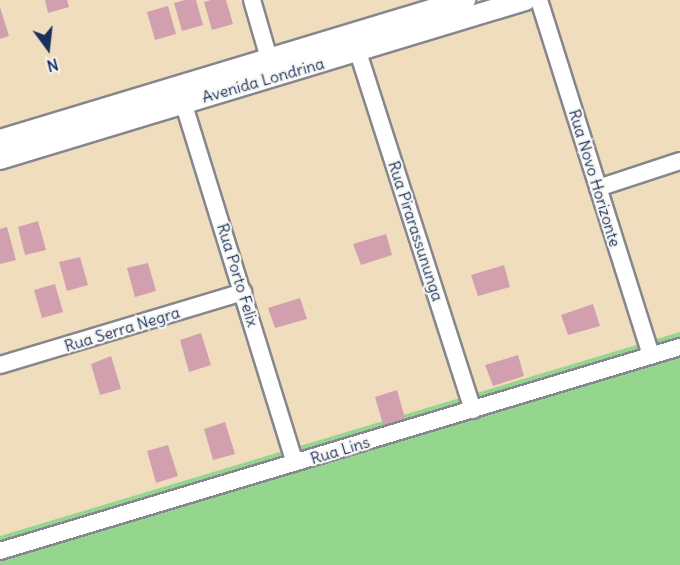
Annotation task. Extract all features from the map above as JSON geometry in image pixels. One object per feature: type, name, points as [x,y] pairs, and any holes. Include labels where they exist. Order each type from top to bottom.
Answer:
[{"type":"street","points":[[252,0],[272,67]]},
{"type":"street","name":"Avenida Londrina","points":[[0,159],[181,95],[455,6],[525,0]]},
{"type":"street","name":"Rua Novo Horizonte","points":[[539,0],[651,356]]},
{"type":"street","name":"Avenida Londrina","points":[[272,67],[358,52],[455,6]]},
{"type":"street","name":"Rua Pirarassununga","points":[[358,52],[473,410]]},
{"type":"street","name":"Avenida Londrina","points":[[0,140],[181,95]]},
{"type":"street","name":"Rua Porto Felix","points":[[181,95],[295,464]]},
{"type":"street","points":[[598,188],[680,162]]},
{"type":"street","name":"Rua Serra Negra","points":[[0,365],[243,292]]},
{"type":"street","name":"Rua Lins","points":[[0,551],[680,347]]},
{"type":"green space","points":[[680,332],[680,565],[0,565],[0,536]]},
{"type":"building","points":[[45,0],[67,0],[69,7],[48,13]]},
{"type":"building","points":[[196,0],[203,25],[182,31],[174,3]]},
{"type":"building","points":[[226,0],[233,24],[212,30],[204,2]]},
{"type":"building","points":[[168,6],[176,34],[155,40],[147,12]]},
{"type":"building","points":[[0,7],[9,36],[0,39]]},
{"type":"building","points":[[38,221],[46,250],[25,255],[18,227]]},
{"type":"building","points":[[7,227],[16,260],[0,264],[0,229]]},
{"type":"building","points":[[386,234],[392,255],[361,265],[353,244]]},
{"type":"building","points":[[80,257],[88,285],[67,291],[59,262]]},
{"type":"building","points":[[148,263],[156,291],[135,297],[127,268]]},
{"type":"building","points":[[504,265],[510,287],[478,296],[471,275]]},
{"type":"building","points":[[55,284],[63,312],[42,318],[34,290]]},
{"type":"building","points":[[300,298],[307,319],[275,328],[268,308]]},
{"type":"building","points":[[593,304],[600,326],[568,335],[561,315]]},
{"type":"building","points":[[201,333],[211,365],[189,372],[180,340]]},
{"type":"building","points":[[518,355],[524,376],[493,386],[485,365]]},
{"type":"building","points":[[111,356],[121,389],[100,395],[91,364]]},
{"type":"building","points":[[397,390],[406,422],[384,428],[375,397]]},
{"type":"building","points":[[225,422],[235,454],[213,460],[204,429]]},
{"type":"building","points":[[168,445],[178,476],[156,483],[147,451]]}]
